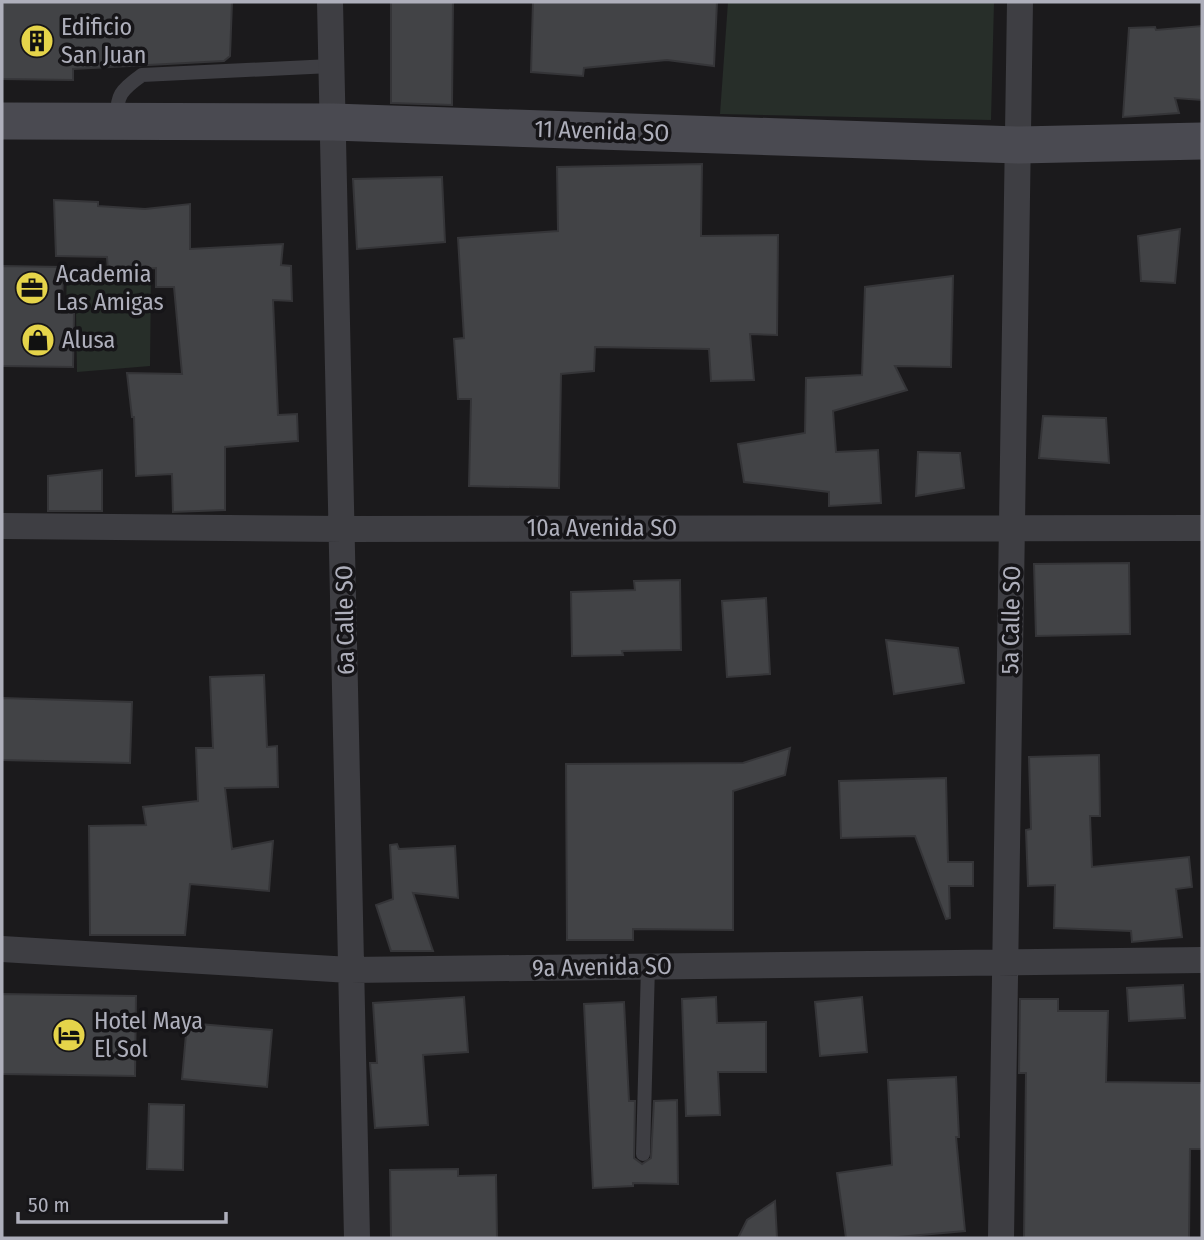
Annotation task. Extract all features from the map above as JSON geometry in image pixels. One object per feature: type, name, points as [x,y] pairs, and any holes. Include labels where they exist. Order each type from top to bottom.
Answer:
[{"type":"street","name":"6a Calle SO","points":[[330,2],[357,1238]]},
{"type":"street","name":"5a Calle SO","points":[[1001,1238],[1020,2]]},
{"type":"street","name":"11 Avenida SO","points":[[2,121],[333,122],[1019,145],[1202,141]]},
{"type":"street","name":"10a Avenida SO","points":[[2,526],[343,529],[1202,528]]},
{"type":"street","name":"9a Avenida SO","points":[[2,949],[350,970],[1202,960]]},
{"type":"lane","points":[[117,121],[118,97],[125,87],[142,75],[331,66]]},
{"type":"lane","points":[[643,1154],[648,966]]},
{"type":"shaded area","points":[[728,2],[994,2],[991,120],[720,114]]},
{"type":"shaded area","points":[[67,270],[151,275],[150,366],[77,372],[76,310],[66,308]]},
{"type":"building","points":[[2,2],[232,2],[230,56],[224,61],[73,69],[73,80],[2,79]]},
{"type":"building","points":[[391,2],[453,2],[452,105],[391,103]]},
{"type":"building","points":[[533,2],[717,2],[714,66],[667,60],[584,68],[583,76],[531,72]]},
{"type":"building","points":[[1202,26],[1202,100],[1175,98],[1179,113],[1123,117],[1129,28],[1155,27],[1156,30]]},
{"type":"building","points":[[702,164],[701,236],[778,235],[777,335],[750,334],[754,380],[711,381],[709,349],[595,347],[594,371],[561,374],[559,488],[469,486],[471,399],[458,399],[454,339],[464,338],[458,238],[558,231],[557,167]]},
{"type":"building","points":[[442,177],[445,242],[357,249],[353,179]]},
{"type":"building","points":[[54,200],[98,202],[98,206],[145,209],[190,204],[190,249],[283,244],[281,265],[291,266],[292,301],[273,300],[278,415],[297,414],[298,441],[225,447],[225,510],[173,512],[172,474],[136,476],[134,417],[127,373],[182,374],[174,287],[156,287],[156,268],[108,271],[107,257],[56,256]]},
{"type":"building","points":[[1180,229],[1175,283],[1141,281],[1138,236]]},
{"type":"building","points":[[2,266],[63,267],[62,313],[74,313],[73,367],[2,366]]},
{"type":"building","points":[[953,276],[951,367],[895,366],[907,390],[833,411],[836,452],[878,450],[881,503],[829,506],[829,492],[744,482],[738,444],[805,433],[806,378],[862,375],[865,287]]},
{"type":"building","points":[[1043,416],[1106,418],[1109,463],[1039,458]]},
{"type":"building","points":[[918,452],[960,453],[964,488],[916,496]]},
{"type":"building","points":[[102,470],[102,511],[48,511],[48,476]]},
{"type":"building","points":[[1129,563],[1130,634],[1036,636],[1034,564]]},
{"type":"building","points":[[680,580],[681,650],[622,651],[623,655],[572,656],[571,592],[635,590],[634,581]]},
{"type":"building","points":[[766,598],[770,674],[727,677],[722,601]]},
{"type":"building","points":[[886,640],[958,648],[964,683],[894,694]]},
{"type":"building","points":[[264,675],[267,747],[277,746],[278,787],[225,788],[232,849],[273,841],[269,891],[190,884],[185,935],[90,935],[89,826],[146,825],[143,807],[198,801],[196,748],[213,748],[210,677]]},
{"type":"building","points":[[2,698],[132,702],[130,763],[2,760]]},
{"type":"building","points":[[790,748],[785,775],[733,791],[733,930],[633,929],[633,940],[567,940],[566,764],[743,763]]},
{"type":"building","points":[[1099,755],[1100,816],[1090,816],[1092,867],[1189,857],[1192,887],[1176,889],[1182,937],[1132,942],[1131,931],[1054,928],[1055,885],[1028,886],[1026,830],[1031,829],[1029,757]]},
{"type":"building","points":[[946,778],[948,862],[973,862],[973,886],[949,886],[950,918],[946,919],[915,836],[841,838],[839,781]]},
{"type":"building","points":[[397,844],[399,849],[455,846],[458,898],[413,893],[433,951],[391,951],[376,905],[393,899],[390,845]]},
{"type":"building","points":[[1183,985],[1185,1018],[1129,1021],[1127,988]]},
{"type":"building","name":"Hotel Maya El Sol","points":[[2,994],[136,996],[135,1076],[2,1074]]},
{"type":"building","points":[[464,997],[468,1052],[423,1055],[428,1125],[375,1128],[370,1063],[377,1063],[373,1003]]},
{"type":"building","points":[[716,997],[717,1023],[766,1022],[766,1072],[718,1072],[720,1115],[686,1116],[682,999]]},
{"type":"building","points":[[862,997],[867,1052],[820,1056],[815,1002]]},
{"type":"building","points":[[1020,999],[1058,999],[1058,1011],[1108,1011],[1106,1082],[1202,1083],[1202,1149],[1190,1149],[1189,1238],[1024,1238],[1026,1073],[1019,1073]]},
{"type":"building","points":[[624,1002],[629,1101],[635,1101],[634,1158],[642,1164],[651,1158],[654,1101],[677,1100],[678,1184],[633,1183],[633,1186],[593,1188],[584,1004]]},
{"type":"building","points":[[187,1023],[272,1030],[267,1087],[182,1079]]},
{"type":"building","points":[[956,1077],[959,1137],[956,1137],[965,1231],[887,1238],[846,1238],[837,1173],[892,1165],[888,1080]]},
{"type":"building","points":[[149,1104],[184,1105],[183,1170],[147,1169]]},
{"type":"building","points":[[458,1169],[458,1176],[496,1175],[497,1238],[391,1238],[390,1170]]},
{"type":"building","points":[[775,1201],[777,1238],[738,1238],[747,1220]]},
{"type":"place","name":"Edificio San Juan","points":[[37,41]]},
{"type":"place","name":"Academia Las Amigas","points":[[32,288]]},
{"type":"place","name":"Alusa","points":[[38,340]]},
{"type":"place","name":"Hotel Maya El Sol","points":[[69,1035]]}]
